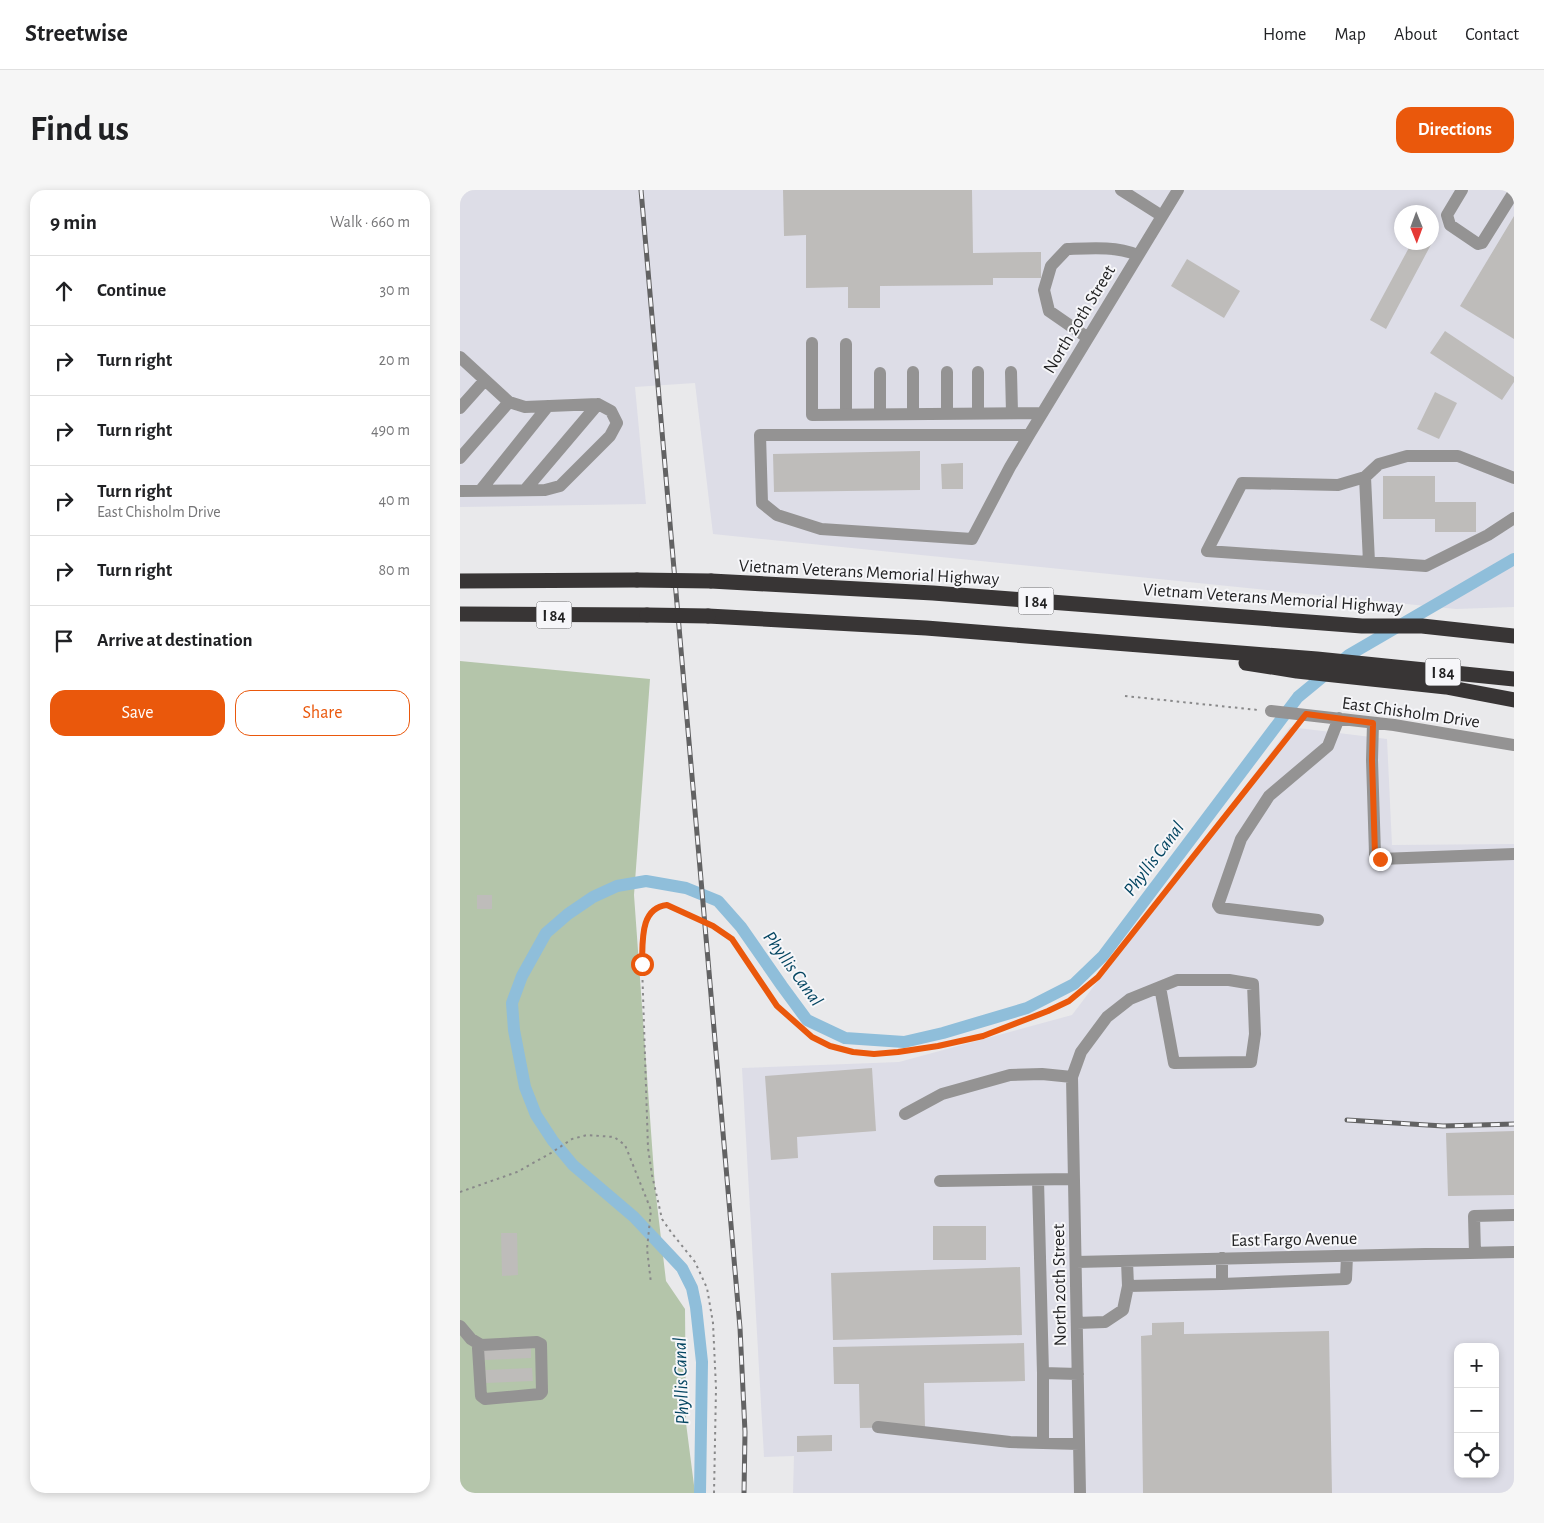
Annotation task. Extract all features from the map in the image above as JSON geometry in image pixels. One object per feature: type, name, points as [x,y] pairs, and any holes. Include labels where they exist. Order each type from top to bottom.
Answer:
[{"type":"highway","name":"Vietnam Veterans Memorial Highway","points":[[460,581],[637,580],[933,593],[1362,626],[1422,626],[1514,636]]},
{"type":"highway","name":"I 84","points":[[460,614],[708,616],[926,628],[1317,659],[1514,679]]},
{"type":"highway","points":[[1422,626],[1514,628]]},
{"type":"highway","points":[[1125,644],[1297,671],[1446,687],[1514,700]]},
{"type":"street","points":[[1121,190],[1162,216]]},
{"type":"street","name":"North 20th Street","points":[[1029,436],[760,435],[762,503],[777,515],[821,529],[972,540],[1010,467],[1029,436],[1042,413],[1178,190]]},
{"type":"street","points":[[1462,190],[1447,215],[1450,225],[1478,244],[1482,243],[1514,192]]},
{"type":"street","points":[[1088,338],[1049,311],[1044,290],[1051,266],[1067,249],[1104,247],[1127,250],[1138,255]]},
{"type":"street","points":[[812,343],[812,415],[1042,413]]},
{"type":"street","points":[[846,344],[846,414]]},
{"type":"street","points":[[460,357],[509,402],[525,407],[598,404],[611,411],[617,423],[610,436],[560,486],[545,490],[460,491]]},
{"type":"street","points":[[913,372],[913,414]]},
{"type":"street","points":[[947,372],[947,414]]},
{"type":"street","points":[[978,372],[978,414]]},
{"type":"street","points":[[1011,372],[1012,414]]},
{"type":"street","points":[[880,373],[880,414]]},
{"type":"street","points":[[460,408],[485,380]]},
{"type":"street","points":[[460,458],[509,402]]},
{"type":"street","points":[[525,490],[598,404]]},
{"type":"street","points":[[480,491],[548,406]]},
{"type":"street","points":[[1514,478],[1458,456],[1407,456],[1380,464],[1365,477],[1338,485],[1242,483],[1207,551],[1426,566],[1488,535],[1514,518]]},
{"type":"street","points":[[1365,477],[1369,562]]},
{"type":"street","name":"East Chisholm Drive","points":[[1271,711],[1339,718],[1514,745]]},
{"type":"street","points":[[1318,920],[1220,908],[1218,905],[1245,832],[1269,796],[1328,746],[1339,718]]},
{"type":"street","points":[[1373,723],[1372,760],[1376,856],[1380,859],[1514,854]]},
{"type":"street","points":[[905,1114],[942,1094],[1010,1075],[1042,1074],[1072,1077],[1081,1052],[1107,1017],[1130,999],[1177,980],[1229,980],[1253,984],[1255,1034],[1251,1062],[1174,1063],[1160,987]]},
{"type":"street","name":"North 20th Street","points":[[1072,1077],[1080,1493]]},
{"type":"street","points":[[940,1181],[1074,1179]]},
{"type":"street","points":[[1038,1180],[1043,1443]]},
{"type":"street","points":[[1475,1253],[1474,1216],[1514,1216]]},
{"type":"street","name":"East Fargo Avenue","points":[[1076,1262],[1514,1252]]},
{"type":"street","points":[[1128,1286],[1346,1279],[1347,1256]]},
{"type":"street","points":[[1222,1258],[1222,1284]]},
{"type":"street","points":[[1077,1323],[1105,1322],[1123,1310],[1128,1286],[1127,1261]]},
{"type":"street","points":[[460,1326],[471,1339],[481,1345],[537,1342],[541,1344],[542,1392],[540,1394],[485,1399],[481,1396],[478,1348],[481,1345]]},
{"type":"street","points":[[1043,1373],[1078,1374]]},
{"type":"street","points":[[878,1427],[1010,1442],[1079,1444]]},
{"type":"path","points":[[1125,696],[1271,711]]},
{"type":"path","points":[[714,1493],[716,1388],[713,1323],[707,1288],[695,1262],[662,1219],[648,1148],[642,964],[643,934],[646,918],[660,906],[667,905],[713,926],[732,939],[777,1006],[812,1037],[830,1046],[853,1052],[874,1054],[938,1046],[983,1036],[1069,1001],[1098,977],[1304,714]]},
{"type":"path","points":[[460,1192],[516,1172],[572,1139],[587,1134],[614,1136],[625,1146],[650,1210],[647,1249],[651,1283]]},
{"type":"shaded area","points":[[460,190],[1514,190],[1514,607],[1456,609],[713,534],[695,383],[635,387],[646,504],[460,507]]},
{"type":"shaded area","points":[[1290,727],[1387,739],[1392,845],[1514,844],[1514,1493],[793,1493],[794,1456],[764,1457],[742,1068],[899,1062],[1072,1015]]},
{"type":"green space","points":[[460,661],[650,679],[634,895],[655,1187],[666,1281],[685,1309],[686,1423],[695,1493],[460,1493]]},
{"type":"building","points":[[783,190],[972,190],[973,253],[1041,252],[1041,278],[993,278],[993,285],[880,286],[880,308],[848,308],[848,287],[806,288],[806,235],[784,236]]},
{"type":"building","points":[[1514,216],[1514,339],[1460,306]]},
{"type":"building","points":[[1408,250],[1428,250],[1386,329],[1370,320]]},
{"type":"building","points":[[1187,259],[1240,291],[1224,318],[1171,286]]},
{"type":"building","points":[[1445,331],[1514,377],[1514,382],[1502,400],[1430,353]]},
{"type":"building","points":[[1435,392],[1457,403],[1439,439],[1417,429]]},
{"type":"building","points":[[920,451],[920,490],[774,492],[773,454]]},
{"type":"building","points":[[963,463],[963,489],[942,489],[941,464]]},
{"type":"building","points":[[1383,476],[1435,476],[1435,502],[1476,502],[1476,532],[1435,532],[1435,519],[1383,519]]},
{"type":"building","points":[[477,895],[492,895],[492,909],[477,909]]},
{"type":"building","points":[[872,1068],[876,1131],[797,1137],[798,1158],[771,1160],[765,1076]]},
{"type":"building","points":[[1514,1131],[1514,1195],[1448,1196],[1446,1133]]},
{"type":"building","points":[[933,1226],[986,1226],[986,1260],[933,1260]]},
{"type":"building","points":[[501,1233],[517,1233],[518,1275],[502,1276]]},
{"type":"building","points":[[1020,1267],[1022,1335],[833,1340],[831,1273]]},
{"type":"building","points":[[1184,1322],[1184,1334],[1329,1331],[1332,1493],[1143,1493],[1141,1336],[1152,1335],[1152,1323]]},
{"type":"building","points":[[1024,1343],[1025,1381],[924,1383],[925,1427],[860,1428],[859,1384],[834,1384],[833,1347]]},
{"type":"building","points":[[531,1345],[531,1358],[484,1360],[484,1347]]},
{"type":"building","points":[[532,1368],[533,1381],[486,1383],[485,1370]]},
{"type":"building","points":[[832,1435],[832,1451],[797,1452],[797,1436]]},
{"type":"waterway","name":"Phyllis Canal","points":[[700,1493],[702,1362],[692,1288],[682,1268],[634,1217],[573,1165],[553,1141],[536,1115],[525,1087],[514,1030],[512,1003],[522,976],[546,933],[568,914],[593,897],[617,886],[646,881],[686,888],[718,901],[741,927],[807,1020],[845,1038],[904,1042],[943,1033],[1027,1008],[1074,984],[1103,956],[1298,697],[1349,655],[1514,559]]},
{"type":"railway","points":[[641,190],[740,1328],[745,1432],[744,1493]]},
{"type":"railway","points":[[1347,1120],[1443,1126],[1514,1124]]},
{"type":"route","points":[[642,964],[643,934],[646,918],[660,906],[667,905],[713,926],[732,939],[777,1006],[812,1037],[830,1046],[853,1052],[874,1054],[938,1046],[983,1036],[1069,1001],[1098,977],[1306,714],[1373,723],[1372,760],[1375,854],[1380,859]]}]
